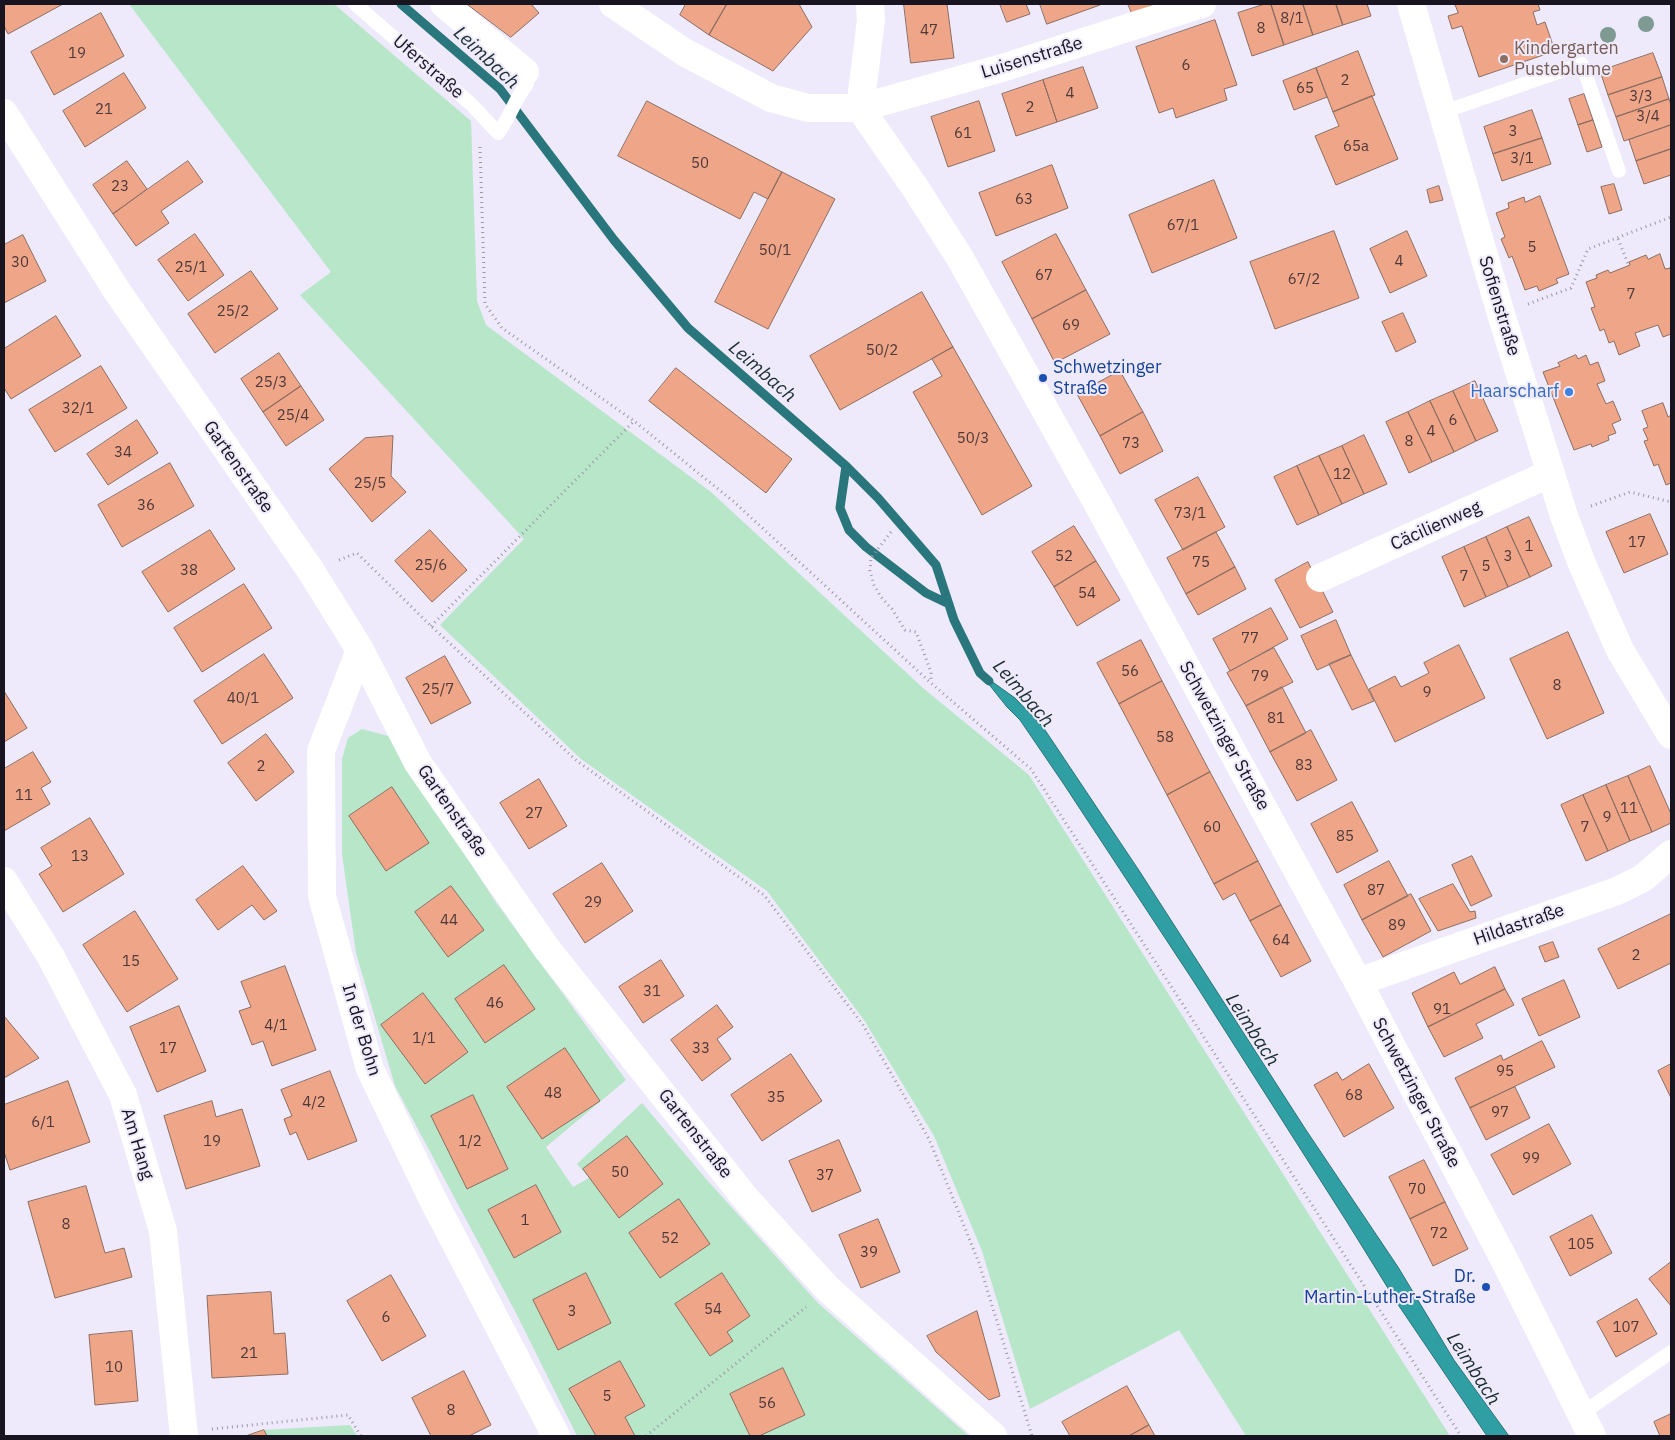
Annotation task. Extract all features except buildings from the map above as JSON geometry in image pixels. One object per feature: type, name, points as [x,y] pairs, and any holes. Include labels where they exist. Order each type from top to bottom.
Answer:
[{"type":"street","points":[[444,4],[523,84]]},
{"type":"street","points":[[613,4],[684,52],[771,98],[808,108],[860,108],[871,20],[870,4]]},
{"type":"street","name":"Luisenstraße","points":[[860,108],[1002,68],[1202,4]]},
{"type":"street","name":"Sofienstraße","points":[[1411,4],[1501,314],[1564,516],[1582,564],[1620,650],[1671,736]]},
{"type":"street","name":"Schwetzinger Straße","points":[[860,108],[916,189],[960,258],[1096,501],[1358,982],[1507,1265],[1587,1425]]},
{"type":"street","name":"Gartenstraße","points":[[4,113],[117,291],[311,571],[360,650],[418,763],[547,949],[747,1200],[828,1289],[993,1436]]},
{"type":"street","name":"Cäcilienweg","points":[[1320,578],[1551,473]]},
{"type":"street","name":"In der Bohn","points":[[360,650],[321,751],[322,896],[370,1069],[433,1200],[556,1436]]},
{"type":"street","name":"Hildastraße","points":[[1358,982],[1617,891],[1643,878],[1671,854]]},
{"type":"street","name":"Am Hang","points":[[4,881],[51,957],[122,1095],[163,1230],[182,1408],[194,1433]]},
{"type":"lane","name":"Uferstraße","points":[[356,4],[472,105],[502,128]]},
{"type":"lane","points":[[1443,112],[1582,64],[1619,172]]},
{"type":"lane","points":[[502,128],[523,84]]},
{"type":"lane","points":[[1587,1425],[1671,1352]]},
{"type":"path","points":[[502,128],[480,147],[485,304],[502,328],[634,420],[733,502],[931,683],[1032,769],[1461,1436]]},
{"type":"path","points":[[1501,314],[1571,288],[1588,249],[1671,217]]},
{"type":"path","points":[[1618,238],[1629,266]]},
{"type":"path","points":[[432,626],[634,420]]},
{"type":"path","points":[[1564,516],[1630,492],[1671,502]]},
{"type":"path","points":[[890,532],[871,558],[870,570],[874,585],[881,597],[892,608],[905,630],[916,632],[931,672],[931,683]]},
{"type":"path","points":[[311,571],[357,553],[432,626],[577,761],[764,895],[863,1025],[929,1139],[980,1263],[1032,1436]]},
{"type":"path","points":[[646,1436],[828,1289]]},
{"type":"path","points":[[194,1433],[348,1415],[362,1436]]},
{"type":"green space","points":[[129,4],[334,4],[471,121],[477,301],[486,325],[711,492],[923,688],[1029,775],[1450,1436],[1246,1436],[1179,1330],[1030,1409],[982,1251],[934,1136],[864,1020],[767,891],[581,759],[440,625],[524,539],[300,295],[331,272]]},
{"type":"green space","points":[[362,729],[388,736],[495,901],[626,1080],[546,1147],[573,1187],[589,1178],[577,1164],[642,1103],[707,1180],[818,1303],[969,1436],[577,1436],[517,1315],[395,1086],[356,953],[342,854],[342,759],[348,738]]},
{"type":"green space","points":[[350,1425],[357,1436],[267,1436],[264,1430]]},
{"type":"water","points":[[980,673],[1015,698],[1043,727],[1140,872],[1306,1130],[1398,1267],[1454,1360],[1509,1436],[1487,1436],[1399,1306],[1194,982],[1063,783],[1020,720]]},
{"type":"waterway","name":"Leimbach","points":[[401,4],[500,89],[614,240],[688,328],[846,466],[878,498],[936,565],[954,620],[980,673],[989,681]]},
{"type":"waterway","points":[[846,466],[840,508],[849,530],[866,547],[926,593],[949,604]]},
{"type":"place","name":"Kindergarten Pusteblume","points":[[1504,59]]},
{"type":"place","name":"Schwetzinger Straße","points":[[1043,378]]},
{"type":"place","name":"Haarscharf","points":[[1569,392]]},
{"type":"place","name":"Dr. Martin-Luther-Straße","points":[[1486,1287]]}]
